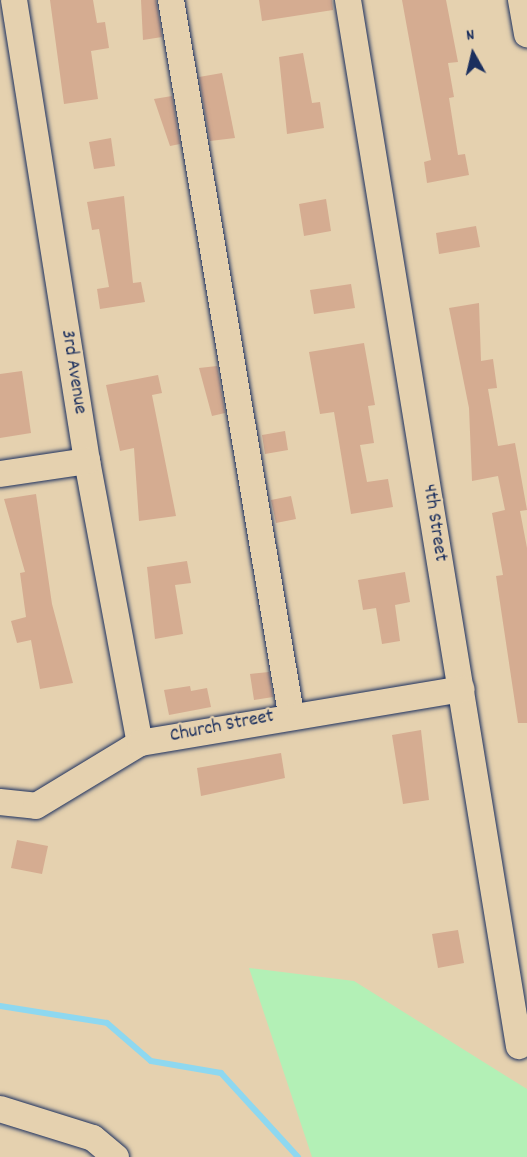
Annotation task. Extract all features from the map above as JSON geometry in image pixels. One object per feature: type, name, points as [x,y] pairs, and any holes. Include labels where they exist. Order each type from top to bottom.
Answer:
[{"type":"street","name":"3rd Avenue","points":[[14,0],[87,461],[140,743]]},
{"type":"street","points":[[171,0],[291,714]]},
{"type":"street","name":"4th Street","points":[[348,0],[519,1046]]},
{"type":"street","points":[[521,0],[527,34]]},
{"type":"street","points":[[0,474],[87,461]]},
{"type":"street","name":"Church Street","points":[[0,802],[36,806],[140,743],[291,714],[461,689]]},
{"type":"street","points":[[0,1109],[93,1138],[116,1157]]},
{"type":"green space","points":[[249,968],[354,981],[527,1089],[527,1157],[312,1157]]},
{"type":"building","points":[[50,0],[93,0],[97,23],[105,22],[109,48],[91,51],[98,99],[64,104]]},
{"type":"building","points":[[141,0],[156,0],[162,37],[143,40]]},
{"type":"building","points":[[259,0],[332,0],[333,10],[262,21]]},
{"type":"building","points":[[402,0],[446,0],[458,62],[448,63],[454,97],[449,98],[458,155],[465,154],[469,175],[427,183],[424,162],[431,160]]},
{"type":"building","points":[[303,53],[312,103],[320,102],[324,128],[287,134],[279,57]]},
{"type":"building","points":[[222,73],[235,138],[210,141],[199,77]]},
{"type":"building","points":[[172,96],[180,144],[170,146],[154,99]]},
{"type":"building","points":[[111,138],[115,166],[94,169],[89,142]]},
{"type":"building","points":[[124,196],[133,283],[141,282],[145,302],[100,309],[97,289],[109,287],[99,229],[92,230],[87,202]]},
{"type":"building","points":[[326,199],[331,231],[304,236],[299,204]]},
{"type":"building","points":[[476,226],[480,247],[439,254],[436,233]]},
{"type":"building","points":[[351,284],[355,308],[314,314],[310,290]]},
{"type":"building","points":[[479,303],[481,361],[493,359],[497,388],[488,389],[498,446],[515,443],[527,510],[520,511],[527,548],[527,723],[518,723],[496,576],[503,575],[492,513],[505,510],[498,476],[472,481],[469,408],[449,308]]},
{"type":"building","points":[[364,343],[375,405],[368,406],[374,443],[360,445],[367,482],[388,479],[393,507],[351,514],[334,412],[320,414],[309,352]]},
{"type":"building","points":[[217,366],[225,413],[212,416],[199,368]]},
{"type":"building","points":[[22,371],[31,433],[0,438],[0,374]]},
{"type":"building","points":[[158,375],[162,393],[152,395],[176,516],[139,521],[134,448],[120,451],[106,385]]},
{"type":"building","points":[[285,431],[288,450],[265,454],[262,435]]},
{"type":"building","points":[[36,494],[52,604],[73,683],[40,689],[31,640],[17,643],[11,621],[26,617],[20,573],[25,572],[4,499]]},
{"type":"building","points":[[291,496],[296,519],[276,523],[271,500]]},
{"type":"building","points":[[187,561],[191,583],[175,585],[183,634],[155,639],[147,567]]},
{"type":"building","points":[[405,572],[410,602],[395,605],[400,641],[382,644],[376,608],[363,610],[358,580]]},
{"type":"building","points":[[269,672],[273,697],[254,700],[250,674]]},
{"type":"building","points":[[190,686],[191,691],[207,688],[211,707],[169,715],[164,690]]},
{"type":"building","points":[[421,730],[429,800],[403,804],[392,735]]},
{"type":"building","points":[[281,753],[285,778],[201,796],[197,768]]},
{"type":"building","points":[[17,840],[48,846],[42,874],[11,868]]},
{"type":"building","points":[[458,930],[464,963],[438,968],[432,934]]},
{"type":"waterway","points":[[0,1006],[107,1023],[151,1061],[221,1073],[298,1157]]}]
